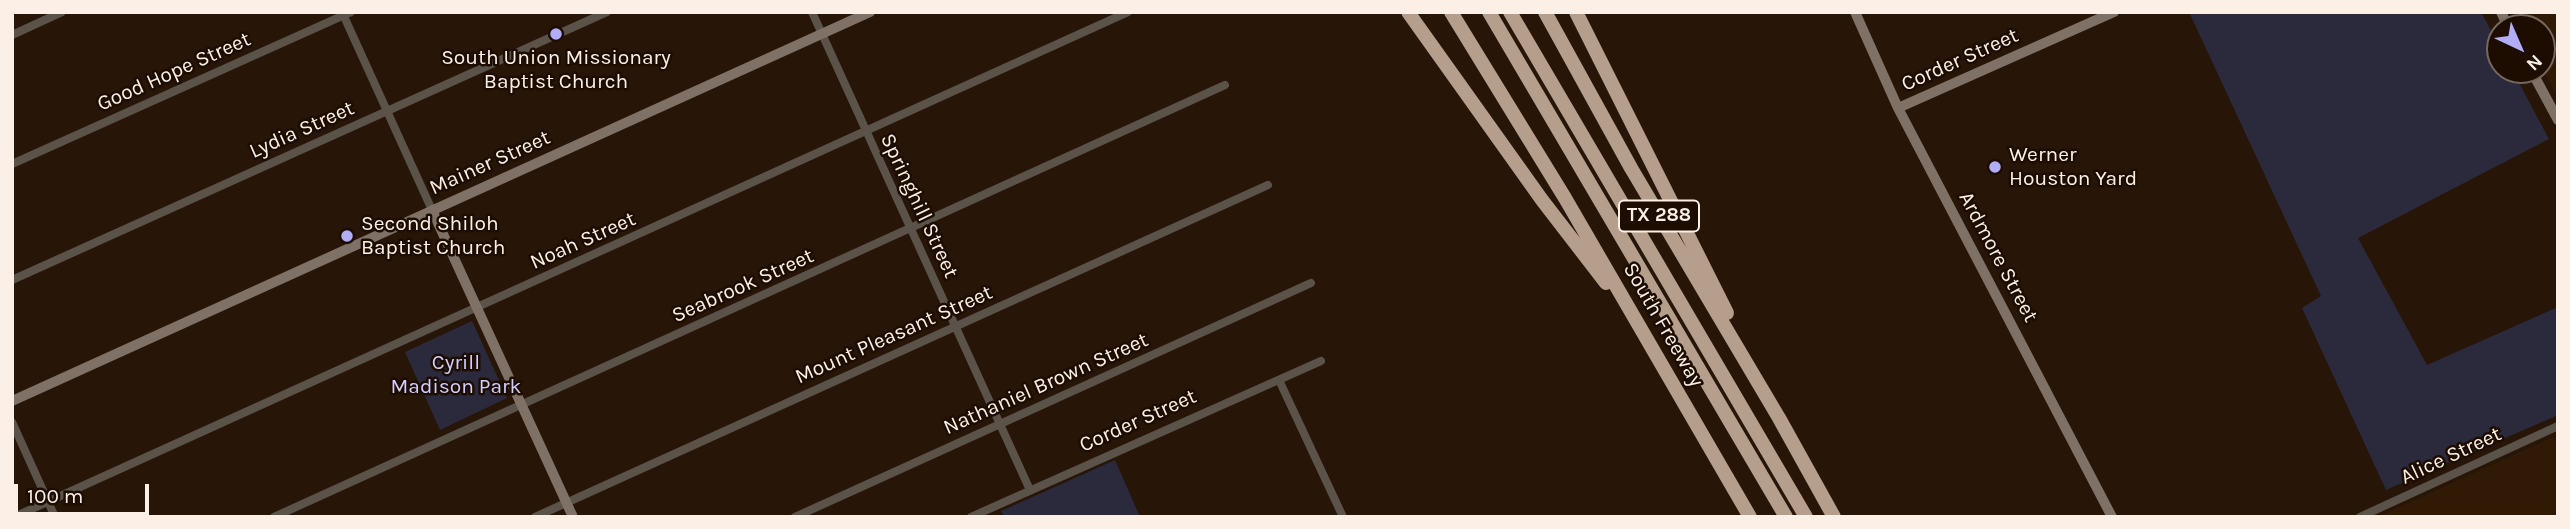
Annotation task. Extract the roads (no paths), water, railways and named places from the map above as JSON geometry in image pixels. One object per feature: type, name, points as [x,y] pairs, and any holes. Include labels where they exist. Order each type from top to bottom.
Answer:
[{"type":"highway","points":[[1408,12],[1542,200],[1641,329]]},
{"type":"highway","name":"South Freeway","points":[[1453,12],[1750,517]]},
{"type":"highway","points":[[1489,12],[1786,517]]},
{"type":"highway","points":[[1510,12],[1806,517]]},
{"type":"highway","points":[[1519,12],[1526,25],[1533,53]]},
{"type":"highway","name":"TX 288","points":[[1545,12],[1631,169],[1779,418],[1834,517]]},
{"type":"highway","points":[[1576,12],[1779,418]]},
{"type":"street","points":[[12,35],[62,12]]},
{"type":"street","name":"Lydia Street","points":[[12,280],[607,12]]},
{"type":"street","name":"Springhill Street","points":[[812,12],[1030,490]]},
{"type":"street","name":"Mainer Street","points":[[12,401],[870,12]]},
{"type":"street","name":"Noah Street","points":[[14,517],[1128,12]]},
{"type":"street","name":"Ardmore Street","points":[[1855,12],[1898,108],[2112,517]]},
{"type":"street","name":"Corder Street","points":[[1898,108],[2114,12]]},
{"type":"street","points":[[345,13],[573,517]]},
{"type":"street","name":"Good Hope Street","points":[[12,164],[345,13]]},
{"type":"street","points":[[2539,84],[2558,120]]},
{"type":"street","name":"Seabrook Street","points":[[274,517],[1224,85]]},
{"type":"street","name":"Mount Pleasant Street","points":[[534,517],[1268,186]]},
{"type":"street","name":"Nathaniel Brown Street","points":[[795,517],[1311,283]]},
{"type":"street","name":"Corder Street","points":[[971,517],[1321,361]]},
{"type":"street","points":[[1279,380],[1343,517]]},
{"type":"street","points":[[12,422],[55,517]]},
{"type":"street","name":"Alice Street","points":[[2360,517],[2558,426]]},
{"type":"place","name":"South Union Missionary Baptist Church","points":[[556,34]]},
{"type":"place","name":"Werner Houston Yard","points":[[1995,167]]},
{"type":"place","name":"Second Shiloh Baptist Church","points":[[347,236]]},
{"type":"park label","name":"Cyrill Madison Park","points":[[456,375]]}]
